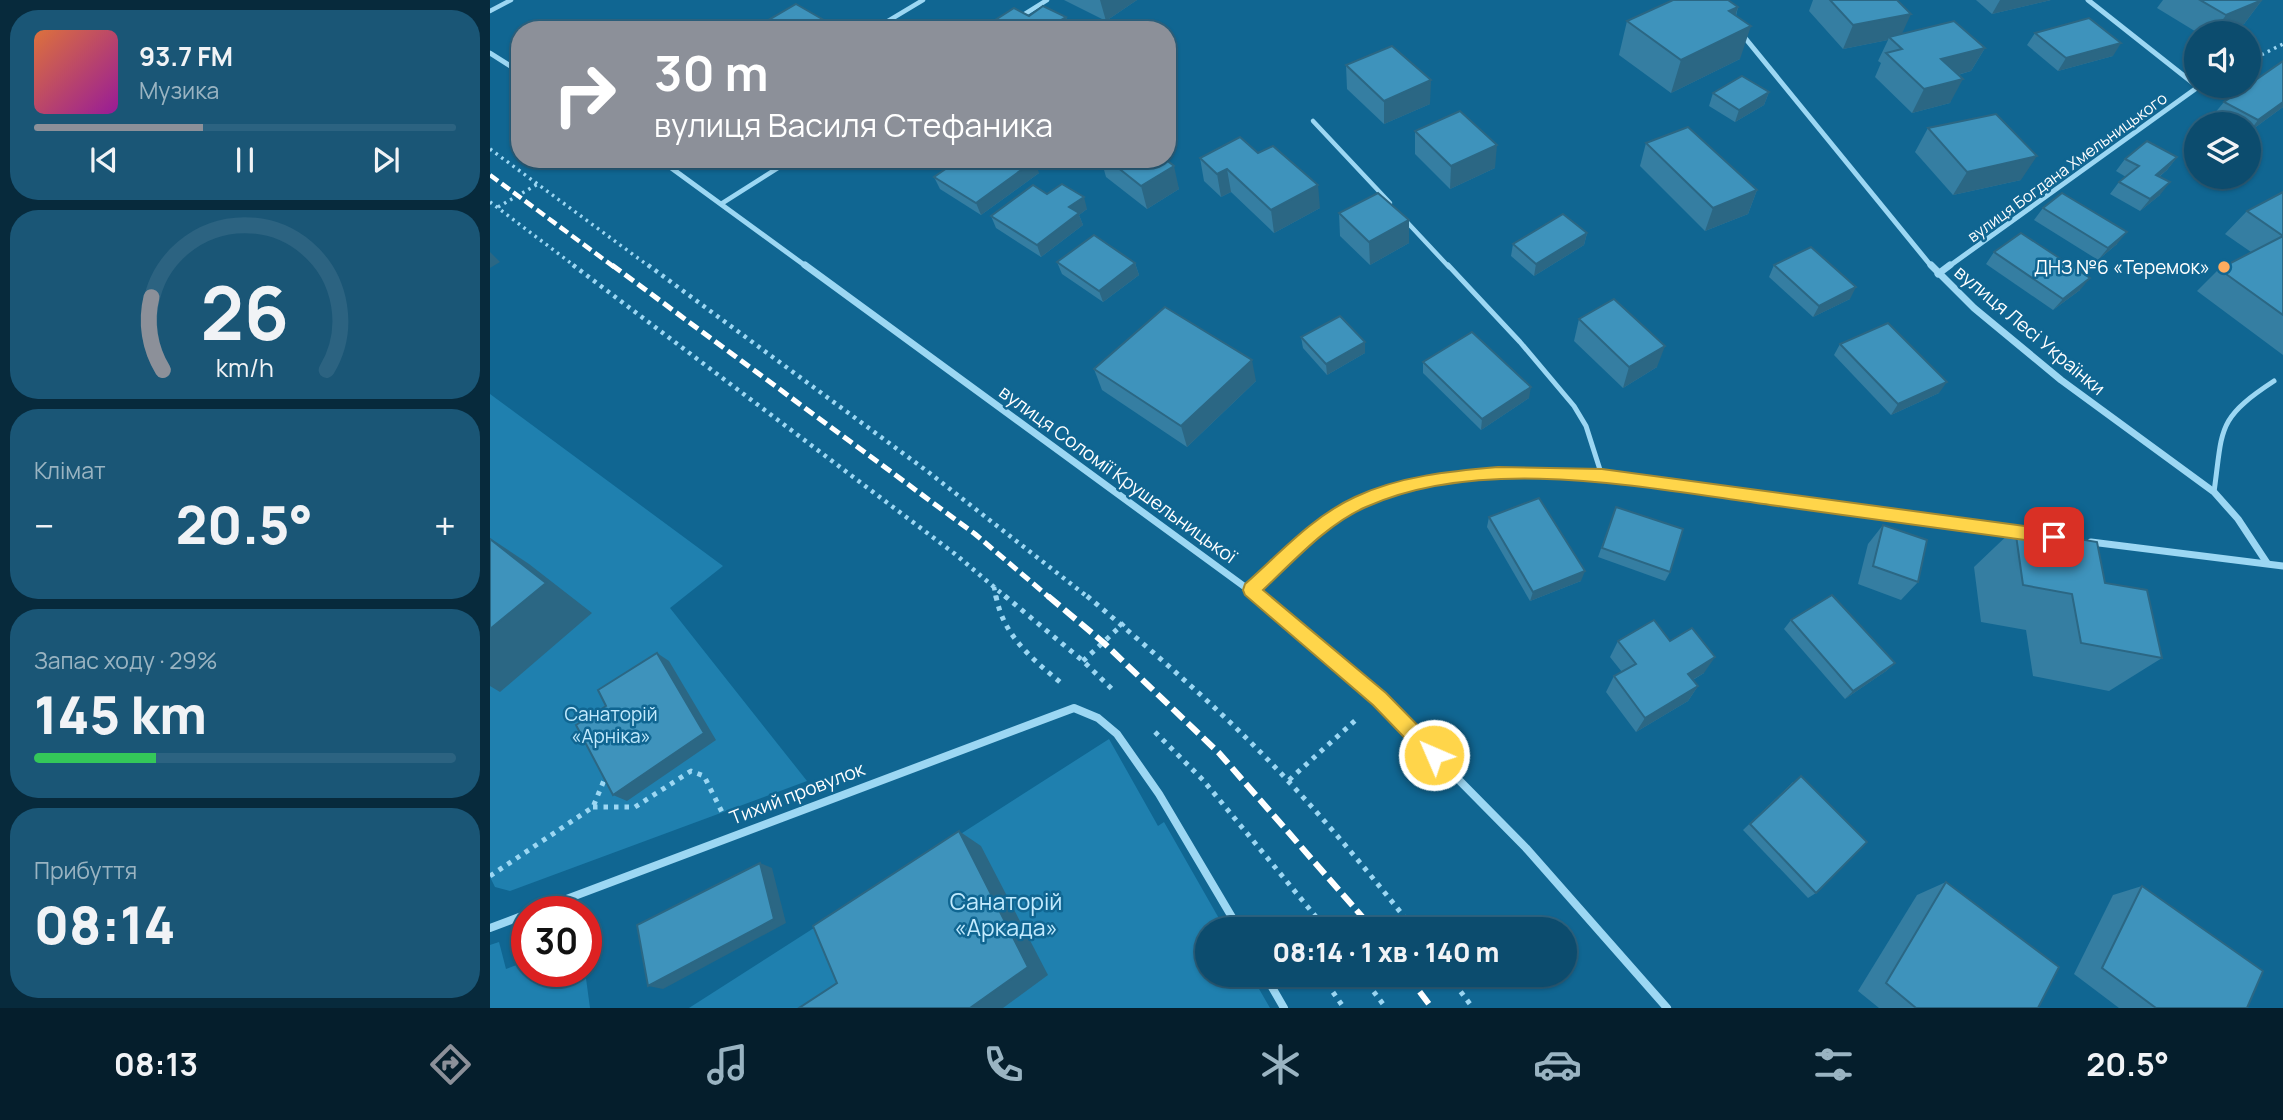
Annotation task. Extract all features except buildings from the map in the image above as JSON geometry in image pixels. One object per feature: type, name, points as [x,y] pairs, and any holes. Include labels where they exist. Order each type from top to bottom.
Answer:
[{"type":"street","name":"вулиця Богдана Хмельницького","points":[[1938,274],[2198,87],[2088,0]]},
{"type":"street","name":"вулиця Лесі Українки","points":[[1731,21],[1938,274],[1974,309],[2061,380],[2214,492],[2238,519],[2267,563]]},
{"type":"street","points":[[490,53],[511,66]]},
{"type":"street","name":"вулиця Соломії Крушельницької","points":[[671,168],[1251,590],[1379,699],[1526,848],[1667,1008]]},
{"type":"street","points":[[1251,590],[1317,530],[1360,502],[1433,480],[1498,473],[1602,476],[2024,533]]},
{"type":"street","points":[[2078,540],[2283,566]]},
{"type":"street","name":"Тихий провулок","points":[[575,896],[1074,708],[1098,718]]},
{"type":"street","points":[[1098,718],[1117,734],[1159,794],[1232,917]]},
{"type":"street","points":[[490,928],[511,920]]},
{"type":"street","points":[[1272,987],[1284,1008]]},
{"type":"lane","points":[[490,11],[511,0]]},
{"type":"lane","points":[[888,21],[923,0]]},
{"type":"lane","points":[[1018,18],[1047,0]]},
{"type":"lane","points":[[1313,121],[1520,342],[1574,406],[1586,426],[1602,476]]},
{"type":"lane","points":[[721,204],[778,168]]},
{"type":"lane","points":[[2214,492],[2222,433],[2230,415],[2247,399],[2274,381]]},
{"type":"path","points":[[2261,55],[2283,44]]},
{"type":"path","points":[[490,149],[511,164]]},
{"type":"path","points":[[516,168],[1009,531],[1124,623],[1218,708],[1289,780],[1404,917]]},
{"type":"path","points":[[498,207],[538,184]]},
{"type":"path","points":[[490,202],[994,586],[1083,661],[1120,697]]},
{"type":"path","points":[[994,586],[997,611],[1006,631],[1098,718]]},
{"type":"path","points":[[1083,661],[1124,623]]},
{"type":"path","points":[[1289,780],[1379,699]]},
{"type":"path","points":[[1148,725],[1203,780],[1316,917]]},
{"type":"path","points":[[490,876],[593,807],[610,766]]},
{"type":"path","points":[[593,807],[635,807],[691,771],[704,776],[727,821]]},
{"type":"path","points":[[1329,987],[1344,1008]]},
{"type":"path","points":[[1370,987],[1386,1008]]},
{"type":"path","points":[[1457,987],[1473,1008]]},
{"type":"green space","name":"Санаторій «Арніка»","points":[[490,394],[723,566],[670,608],[807,781],[510,891],[495,887],[490,877]]},
{"type":"green space","name":"Санаторій «Аркада»","points":[[1109,739],[1158,826],[1164,822],[1218,917],[1195,917],[1195,987],[1258,987],[1270,1008],[689,1008]]},
{"type":"green space","points":[[499,942],[506,969],[511,967],[511,987],[587,987],[590,1008],[490,1008],[490,945]]},
{"type":"railway","points":[[490,175],[614,267]]},
{"type":"railway","points":[[612,265],[975,534],[1050,598]]},
{"type":"railway","points":[[1048,596],[1104,643],[1219,753],[1362,917]]},
{"type":"railway","points":[[1416,987],[1432,1008]]},
{"type":"place","name":"ДНЗ №6 «Теремок»","points":[[2224,267]]},
{"type":"route","points":[[1434,755],[1379,699],[1251,590],[1317,530],[1360,502],[1433,480],[1498,473],[1602,476],[2054,537]]}]
